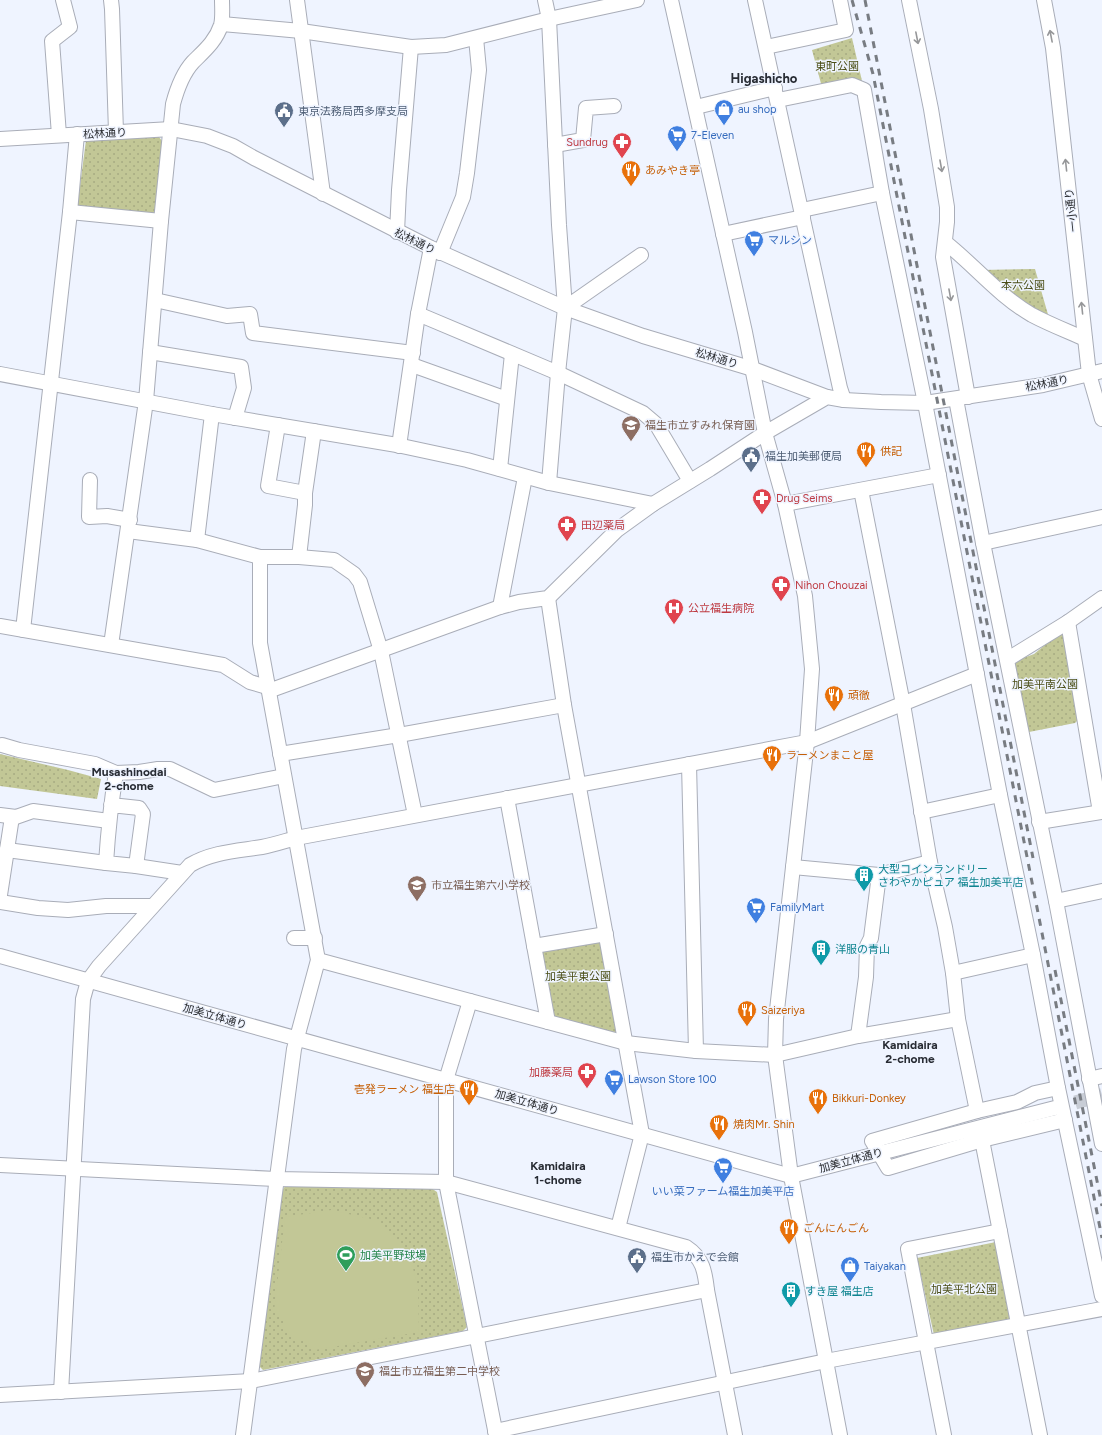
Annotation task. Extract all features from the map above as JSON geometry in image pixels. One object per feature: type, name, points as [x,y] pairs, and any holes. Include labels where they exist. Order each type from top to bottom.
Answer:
[{"type":"street","points":[[59,135],[52,41],[70,27],[63,0]]},
{"type":"street","points":[[111,0],[116,132]]},
{"type":"street","points":[[111,645],[146,401],[161,221],[173,104],[181,80],[193,62],[208,48],[222,24],[222,0]]},
{"type":"street","points":[[297,0],[323,194]]},
{"type":"street","points":[[545,0],[549,19],[559,225],[565,308],[549,483]]},
{"type":"street","points":[[222,24],[301,31],[410,47],[446,45],[549,19],[636,0]]},
{"type":"street","points":[[672,0],[753,370],[765,433],[785,504],[806,596],[812,669],[807,742],[776,1019],[775,1055],[791,1176],[840,1435]]},
{"type":"street","points":[[755,0],[844,400]]},
{"type":"street","points":[[766,47],[846,30],[840,0]]},
{"type":"street","points":[[909,0],[931,109],[947,207],[946,243],[943,257],[983,543],[1008,659],[1039,822],[1100,1101],[1102,1144]]},
{"type":"street","name":"一小通り","points":[[1044,0],[1053,48],[1085,339],[1096,373],[1102,419]]},
{"type":"street","points":[[399,446],[413,359],[418,314],[436,251],[463,197],[480,70],[476,38]]},
{"type":"street","points":[[398,232],[399,190],[410,47]]},
{"type":"street","points":[[696,106],[852,85],[864,90],[882,192],[925,403],[1000,795],[1034,955],[1058,1088],[1102,1296]]},
{"type":"street","points":[[555,145],[583,140],[586,108],[614,106]]},
{"type":"street","name":"松林通り","points":[[0,138],[171,129],[207,136],[234,146],[323,194],[436,251],[565,308],[643,336],[753,370],[827,397],[844,400],[925,403],[1043,385],[1096,373]]},
{"type":"street","points":[[22,630],[52,383],[77,134]]},
{"type":"street","points":[[723,234],[882,192]]},
{"type":"street","points":[[70,212],[161,221]]},
{"type":"street","points":[[946,243],[963,256],[986,280],[1032,315],[1085,339]]},
{"type":"street","points":[[565,308],[641,255]]},
{"type":"street","points":[[155,300],[227,316],[250,314],[253,333],[413,359],[507,399]]},
{"type":"street","points":[[418,314],[558,373],[643,413],[656,424],[690,481]]},
{"type":"street","points":[[150,352],[241,367],[244,388],[235,418]]},
{"type":"street","points":[[500,469],[512,354]]},
{"type":"street","points":[[0,374],[212,414],[399,446],[467,460],[549,483],[653,504]]},
{"type":"street","points":[[0,626],[223,665],[250,682],[274,689],[500,607],[519,602],[548,598],[617,530],[653,504],[765,433],[827,397]]},
{"type":"street","points":[[197,540],[212,414]]},
{"type":"street","points":[[278,425],[268,486],[304,493]]},
{"type":"street","points":[[299,557],[305,505],[304,493],[314,431]]},
{"type":"street","points":[[785,504],[939,475]]},
{"type":"street","points":[[500,607],[525,477]]},
{"type":"street","points":[[90,480],[89,517],[107,516],[129,525],[197,540],[260,557],[299,557],[334,560],[354,574],[360,582],[381,651],[415,815]]},
{"type":"street","points":[[861,490],[903,704],[930,862],[945,927],[953,973],[958,1019],[976,1111]]},
{"type":"street","points":[[983,543],[1102,517]]},
{"type":"street","points":[[243,1435],[288,1088],[297,1039],[318,960],[260,643],[260,557]]},
{"type":"street","points":[[548,598],[564,705],[642,1134],[618,1228]]},
{"type":"street","points":[[1008,659],[1068,622],[1102,598]]},
{"type":"street","points":[[1039,822],[1101,812],[1068,622]]},
{"type":"street","points":[[61,1392],[83,1000],[88,981],[98,966],[190,864],[199,859],[217,854],[264,846],[296,838],[807,742],[977,674]]},
{"type":"street","points":[[280,754],[399,735],[564,705]]},
{"type":"street","points":[[2,745],[19,750],[95,764],[116,773],[170,769],[214,790],[284,776]]},
{"type":"street","points":[[690,764],[696,1051]]},
{"type":"street","points":[[106,863],[109,821],[116,773]]},
{"type":"street","points":[[921,812],[1000,795]]},
{"type":"street","points":[[507,798],[548,1022]]},
{"type":"street","points":[[111,805],[139,808],[143,814],[136,866]]},
{"type":"street","points":[[0,894],[7,850],[6,816],[16,817],[33,811],[109,821]]},
{"type":"street","points":[[7,850],[182,873]]},
{"type":"street","points":[[793,867],[878,874],[930,862]]},
{"type":"street","points":[[858,1036],[866,977],[867,946],[871,938],[878,874]]},
{"type":"street","points":[[1056,901],[1102,891]]},
{"type":"street","points":[[0,902],[38,908],[68,910],[106,906],[152,906]]},
{"type":"street","points":[[534,946],[606,934]]},
{"type":"street","points":[[294,938],[315,938]]},
{"type":"street","points":[[953,973],[1034,955]]},
{"type":"street","name":"加美立体通り","points":[[0,956],[791,1176],[1055,1108]]},
{"type":"street","points":[[318,960],[626,1043],[696,1051],[775,1055],[858,1036],[958,1019]]},
{"type":"street","points":[[470,1001],[446,1080],[446,1182],[495,1433],[826,1362],[1102,1309]]},
{"type":"street","points":[[1058,1088],[1035,1093],[1018,1102],[976,1111],[872,1141],[888,1168],[982,1140],[1065,1120]]},
{"type":"street","points":[[982,1140],[1040,1435]]},
{"type":"street","points":[[0,1165],[276,1179],[446,1182],[686,1247],[695,1253],[704,1269],[735,1435]]},
{"type":"street","points":[[944,1435],[908,1249],[1000,1231]]},
{"type":"street","points":[[0,1395],[251,1380],[707,1290]]},
{"type":"green space","name":"東町公園","points":[[852,38],[862,81],[823,91],[812,50]]},
{"type":"green space","points":[[159,137],[165,145],[160,217],[77,209],[86,140]]},
{"type":"green space","name":"本六公園","points":[[1035,269],[1049,318],[1014,299],[981,270]]},
{"type":"green space","name":"加美平南公園","points":[[1062,631],[1079,719],[1075,723],[1029,732],[1012,667],[1015,661],[1034,654]]},
{"type":"green space","points":[[0,754],[101,779],[97,799],[0,786]]},
{"type":"green space","name":"加美平東公園","points":[[604,937],[622,1035],[552,1016],[538,948]]},
{"type":"green space","points":[[286,1185],[431,1188],[437,1192],[467,1327],[463,1331],[263,1370],[259,1366],[281,1192]]},
{"type":"green space","name":"加美平野球場","points":[[331,1210],[375,1220],[410,1256],[418,1289],[419,1332],[315,1350],[306,1341],[297,1341],[284,1329],[284,1319],[274,1311],[285,1217]]},
{"type":"green space","name":"加美平北公園","points":[[996,1242],[1010,1319],[934,1335],[917,1258]]},
{"type":"tunnel","points":[[1055,1108],[1102,1095]]},
{"type":"railway","points":[[852,0],[873,74],[1102,1238]]},
{"type":"railway","points":[[865,0],[1033,858]]},
{"type":"railway","points":[[1055,970],[1102,1206]]},
{"type":"place","name":"au shop","points":[[724,126]]},
{"type":"place","name":"東京法務局西多摩支局","points":[[284,128]]},
{"type":"place","name":"7-Eleven","points":[[677,152]]},
{"type":"place","name":"Sundrug","points":[[622,159]]},
{"type":"place","name":"あみやき亭","points":[[631,187]]},
{"type":"place","name":"マルシン","points":[[754,257]]},
{"type":"place","name":"福生市立すみれ保育園","points":[[631,442]]},
{"type":"place","name":"供記","points":[[866,468]]},
{"type":"place","name":"福生加美郵便局","points":[[751,473]]},
{"type":"place","name":"Drug Seims","points":[[762,515]]},
{"type":"place","name":"田辺薬局","points":[[567,542]]},
{"type":"place","name":"Nihon Chouzai","points":[[781,602]]},
{"type":"place","name":"公立福生病院","points":[[674,625]]},
{"type":"place","name":"頑徹","points":[[834,712]]},
{"type":"place","name":"ラーメンまこと屋","points":[[772,772]]},
{"type":"place","name":"大型コインランドリー さわやかピュア 福生加美平店","points":[[864,892]]},
{"type":"place","name":"市立福生第六小学校","points":[[417,902]]},
{"type":"place","name":"FamilyMart","points":[[756,924]]},
{"type":"place","name":"洋服の青山","points":[[821,966]]},
{"type":"place","name":"Saizeriya","points":[[747,1027]]},
{"type":"place","name":"加藤薬局","points":[[587,1089]]},
{"type":"place","name":"Lawson Store 100","points":[[614,1096]]},
{"type":"place","name":"壱発ラーメン 福生店","points":[[469,1106]]},
{"type":"place","name":"Bikkuri-Donkey","points":[[818,1115]]},
{"type":"place","name":"焼肉Mr. Shin","points":[[719,1141]]},
{"type":"place","name":"いい菜ファーム福生加美平店","points":[[723,1184]]},
{"type":"place","name":"ごんにんごん","points":[[789,1245]]},
{"type":"place","name":"加美平野球場","points":[[346,1272]]},
{"type":"place","name":"福生市かえで会館","points":[[637,1274]]},
{"type":"place","name":"Taiyakan","points":[[850,1283]]},
{"type":"place","name":"すき屋 福生店","points":[[791,1308]]},
{"type":"place","name":"福生市立福生第二中学校","points":[[365,1388]]},
{"type":"district","name":"Higashicho","points":[[764,78]]},
{"type":"district","name":"Musashinodai 2-chome","points":[[129,779]]},
{"type":"district","name":"Kamidaira 2-chome","points":[[910,1052]]},
{"type":"district","name":"Kamidaira 1-chome","points":[[558,1173]]}]
